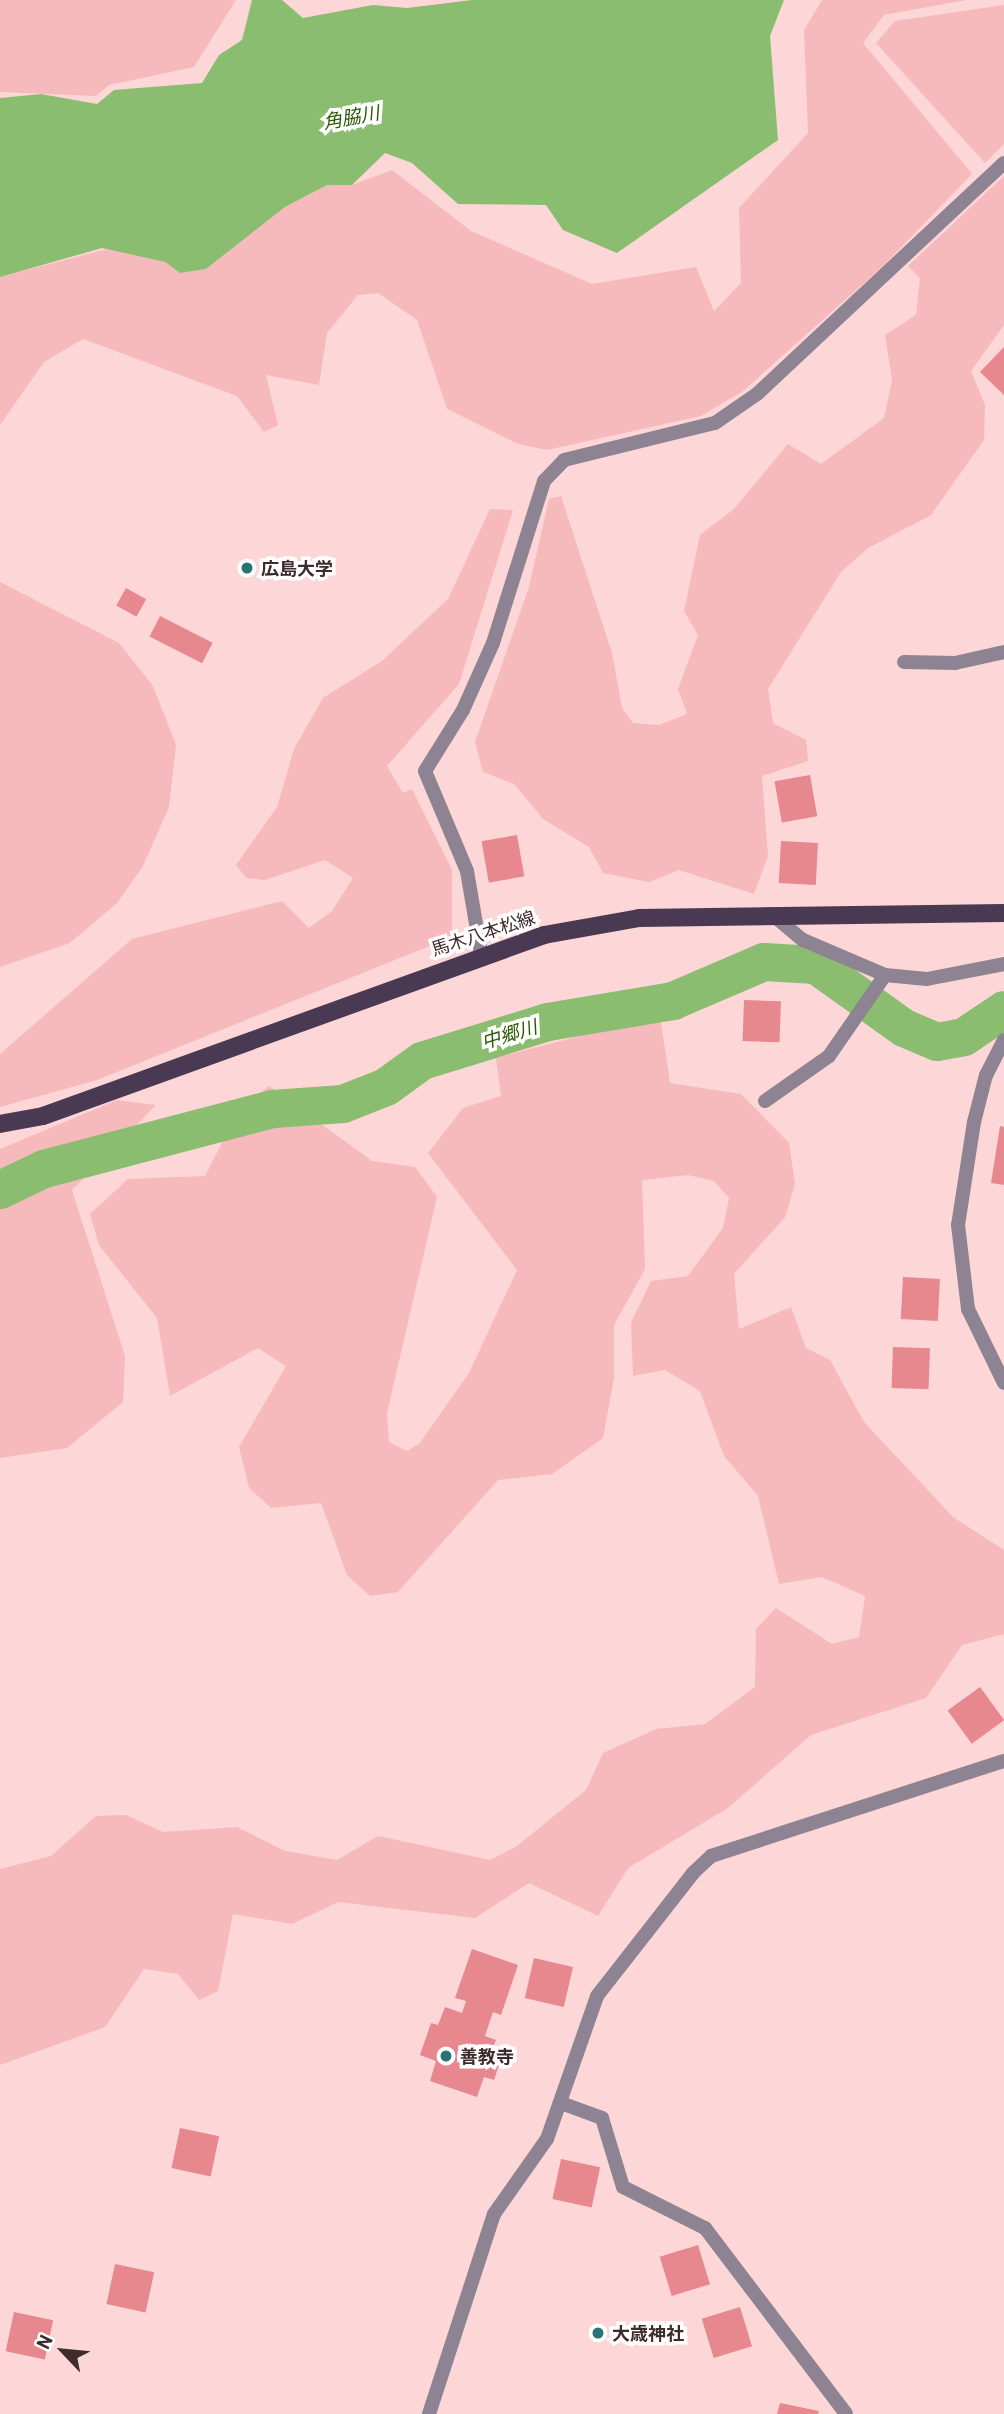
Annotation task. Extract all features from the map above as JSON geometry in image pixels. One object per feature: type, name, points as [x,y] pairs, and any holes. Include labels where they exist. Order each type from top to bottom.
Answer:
[{"type":"main road","name":"馬木八本松線","points":[[0,1124],[43,1116],[481,953],[639,918],[1004,913]]},
{"type":"street","points":[[481,953],[467,871],[425,771],[463,710],[493,643],[544,481],[564,460],[715,423],[757,394],[1004,163]]},
{"type":"street","points":[[904,662],[956,663],[1004,652]]},
{"type":"street","points":[[774,916],[803,940],[885,975],[927,979],[1004,964]]},
{"type":"street","points":[[765,1101],[829,1056],[885,975]]},
{"type":"street","points":[[1004,1040],[977,1110],[958,1225],[968,1309],[1004,1383]]},
{"type":"street","points":[[429,2414],[494,2214],[547,2139],[597,1996],[711,1856],[1004,1761]]},
{"type":"street","points":[[561,2103],[602,2118],[623,2187],[705,2228],[846,2414]]},
{"type":"shaded area","points":[[0,0],[236,0],[194,67],[109,85],[96,96],[0,92]]},
{"type":"shaded area","points":[[822,0],[966,0],[884,15],[863,43],[972,174],[883,266],[743,391],[701,416],[547,450],[518,444],[447,409],[417,320],[378,293],[358,295],[327,333],[319,385],[266,375],[278,425],[264,432],[237,396],[83,339],[44,362],[0,425],[0,277],[107,249],[165,262],[180,273],[206,269],[285,207],[327,185],[352,185],[392,170],[471,231],[592,284],[696,267],[714,311],[741,283],[739,208],[808,133],[804,30]]},
{"type":"shaded area","points":[[1004,5],[1004,144],[985,163],[876,43],[895,21]]},
{"type":"shaded area","points":[[1004,176],[1004,325],[971,371],[985,405],[984,440],[931,515],[868,548],[841,572],[768,689],[773,723],[806,740],[808,761],[762,776],[768,856],[754,894],[679,870],[649,882],[603,873],[589,847],[543,819],[514,784],[483,772],[475,742],[529,587],[549,499],[561,496],[612,653],[622,708],[633,723],[659,725],[687,714],[678,689],[698,635],[684,611],[700,535],[734,509],[788,444],[821,464],[884,418],[892,380],[885,335],[916,315],[920,278],[908,266]]},
{"type":"shaded area","points":[[490,509],[513,510],[459,684],[387,766],[403,793],[412,789],[452,870],[452,937],[97,1080],[0,1107],[0,1054],[132,939],[282,901],[309,928],[332,911],[353,878],[325,860],[265,880],[246,878],[236,865],[277,807],[294,749],[323,698],[382,661],[448,599]]},
{"type":"shaded area","points":[[0,582],[119,643],[153,686],[176,745],[169,807],[143,866],[117,903],[70,943],[0,967]]},
{"type":"shaded area","points":[[660,1015],[670,1083],[741,1094],[789,1143],[795,1184],[785,1217],[734,1274],[739,1329],[791,1307],[806,1348],[830,1360],[864,1422],[953,1517],[1004,1550],[1004,1634],[962,1645],[926,1698],[811,1735],[728,1808],[628,1868],[598,1916],[529,1883],[475,1918],[338,1902],[292,1924],[233,1914],[218,1991],[199,2000],[178,1974],[144,1969],[105,2027],[0,2065],[0,1869],[51,1856],[96,1816],[126,1815],[163,1832],[237,1827],[285,1851],[337,1860],[378,1836],[490,1860],[517,1846],[586,1790],[603,1753],[656,1729],[705,1724],[755,1687],[756,1629],[776,1608],[832,1644],[859,1637],[865,1596],[822,1577],[779,1584],[758,1496],[724,1456],[700,1391],[665,1370],[633,1376],[631,1323],[651,1281],[688,1276],[723,1228],[729,1198],[714,1181],[688,1175],[642,1180],[645,1269],[614,1325],[614,1378],[603,1438],[552,1474],[498,1480],[398,1592],[370,1596],[347,1575],[321,1503],[271,1508],[249,1488],[239,1447],[286,1366],[258,1348],[170,1396],[157,1318],[99,1245],[90,1214],[128,1179],[205,1176],[240,1108],[269,1086],[372,1161],[415,1167],[437,1197],[387,1413],[389,1442],[407,1451],[419,1444],[469,1373],[517,1270],[428,1153],[463,1108],[501,1096],[496,1058]]},
{"type":"shaded area","points":[[117,1100],[156,1105],[72,1190],[125,1356],[123,1402],[67,1448],[0,1458],[0,1149]]},
{"type":"water","name":"角脇川","points":[[252,0],[282,0],[303,18],[373,5],[407,8],[472,0],[784,0],[770,36],[778,140],[617,253],[563,230],[546,205],[458,204],[412,163],[385,153],[352,185],[327,185],[285,207],[206,269],[180,273],[165,262],[102,248],[0,277],[0,98],[41,94],[97,104],[114,90],[202,83],[219,55],[242,40]]},
{"type":"building","points":[[1004,347],[1004,395],[980,372]]},
{"type":"building","points":[[126,588],[146,599],[136,617],[116,605]]},
{"type":"building","points":[[160,616],[213,643],[202,663],[150,636]]},
{"type":"building","points":[[810,775],[817,816],[782,823],[775,781]]},
{"type":"building","points":[[517,835],[524,876],[489,883],[482,841]]},
{"type":"building","points":[[781,841],[818,843],[816,885],[779,883]]},
{"type":"building","points":[[744,1000],[781,1001],[780,1042],[743,1041]]},
{"type":"building","points":[[1000,1126],[1004,1127],[1004,1185],[991,1183]]},
{"type":"building","points":[[903,1277],[940,1279],[938,1321],[901,1319]]},
{"type":"building","points":[[893,1347],[930,1348],[929,1389],[892,1388]]},
{"type":"building","points":[[980,1687],[1004,1720],[972,1744],[948,1711]]},
{"type":"building","points":[[472,1949],[518,1965],[501,2015],[493,2012],[485,2036],[496,2040],[491,2052],[502,2056],[494,2080],[484,2077],[477,2097],[430,2081],[436,2061],[420,2055],[431,2023],[438,2025],[445,2007],[462,2013],[466,2001],[455,1998]]},
{"type":"building","points":[[534,1958],[573,1967],[564,2007],[525,1998]]},
{"type":"building","points":[[180,2128],[219,2136],[211,2176],[171,2168]]},
{"type":"building","points":[[561,2159],[600,2167],[592,2207],[552,2199]]},
{"type":"building","points":[[698,2245],[710,2284],[672,2296],[660,2257]]},
{"type":"building","points":[[115,2264],[154,2272],[146,2312],[106,2304]]},
{"type":"building","points":[[740,2307],[752,2346],[714,2358],[702,2319]]},
{"type":"building","points":[[14,2312],[53,2320],[45,2359],[6,2351]]},
{"type":"building","points":[[780,2403],[819,2411],[818,2414],[777,2414]]},
{"type":"waterway","name":"中郷川","points":[[0,1190],[44,1169],[273,1109],[343,1104],[386,1087],[422,1061],[548,1022],[673,1001],[764,962],[816,965],[904,1028],[937,1042],[964,1037],[1004,1010]]},
{"type":"place","name":"広島大学","points":[[247,568]]},
{"type":"place","name":"善教寺","points":[[446,2056]]},
{"type":"place","name":"大歳神社","points":[[598,2333]]}]
